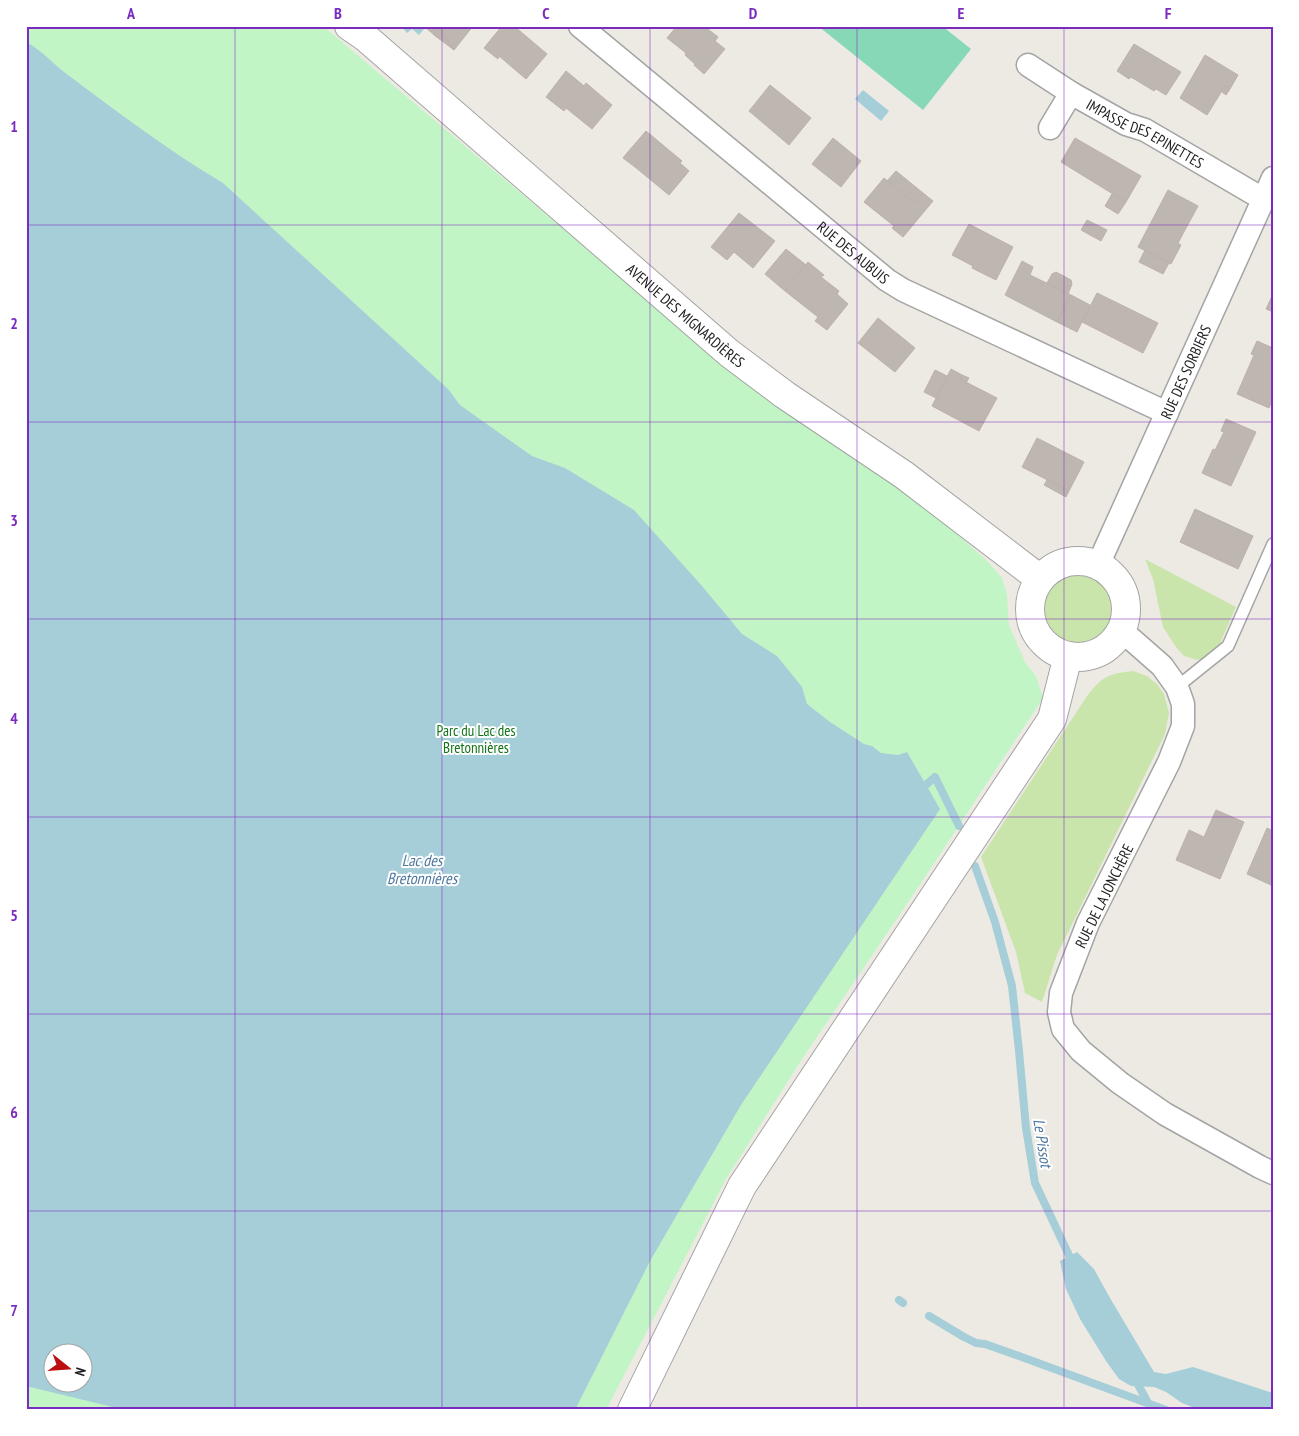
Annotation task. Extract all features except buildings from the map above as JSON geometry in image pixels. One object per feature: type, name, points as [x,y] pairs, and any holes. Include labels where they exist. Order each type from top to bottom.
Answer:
[{"type":"street","name":"AVENUE DES MIGNARDIÈRES","points":[[349,26],[729,353],[785,395],[904,476],[1040,579]]},
{"type":"street","name":"RUE DES AUBUIS","points":[[580,26],[887,280],[903,290],[1167,413]]},
{"type":"street","name":"IMPASSE DES EPINETTES","points":[[1028,65],[1126,124],[1145,130],[1263,199]]},
{"type":"street","points":[[1050,128],[1071,92]]},
{"type":"street","name":"RUE DES SORBIERS","points":[[1098,565],[1273,178]]},
{"type":"street","points":[[1068,562],[1090,562],[1098,565],[1111,573],[1124,595],[1126,612],[1121,630],[1106,648],[1089,656],[1068,656],[1055,651],[1044,643],[1037,634],[1032,622],[1031,599],[1035,588],[1040,579],[1053,568],[1068,562]]},
{"type":"street","name":"RUE DE LA JONCHÈRE","points":[[1121,630],[1162,666],[1177,687],[1183,704],[1183,726],[1169,762],[1129,845],[1088,923],[1062,993],[1059,1012],[1063,1029],[1081,1051],[1120,1083],[1165,1114],[1273,1173]]},
{"type":"street","points":[[632,1410],[742,1186],[1052,719],[1068,656]]},
{"type":"lane","points":[[1177,687],[1228,646],[1273,544]]},
{"type":"green space","name":"Lac des Bretonnières","points":[[26,26],[323,26],[723,364],[900,483],[985,559],[1002,578],[1007,595],[1009,625],[1025,662],[1036,676],[1043,698],[802,1059],[726,1179],[606,1410],[26,1410]]},
{"type":"green space","points":[[818,26],[942,26],[971,49],[923,110]]},
{"type":"green space","points":[[1145,559],[1236,607],[1218,648],[1206,658],[1197,660],[1184,656],[1163,627],[1153,579]]},
{"type":"green space","points":[[1078,570],[1093,573],[1106,582],[1115,595],[1118,610],[1115,625],[1106,638],[1093,647],[1078,650],[1063,647],[1050,638],[1041,625],[1038,610],[1041,595],[1050,582],[1063,573]]},
{"type":"green space","points":[[1133,671],[1147,676],[1157,684],[1164,694],[1169,713],[1165,734],[1057,955],[1042,1002],[1025,993],[1016,952],[981,857],[1087,696],[1097,684],[1107,677]]},
{"type":"water","points":[[401,26],[421,26],[424,29],[419,35],[412,29],[407,33]]},
{"type":"water","name":"Lac des Bretonnières","points":[[26,42],[144,131],[223,183],[448,389],[460,405],[532,456],[565,468],[634,510],[742,634],[777,656],[802,687],[807,704],[830,722],[881,753],[898,755],[907,752],[940,809],[741,1105],[650,1261],[575,1410],[125,1410],[59,1394],[92,1394],[92,1344],[42,1344],[42,1390],[26,1386]]},
{"type":"water","points":[[863,90],[889,111],[881,121],[855,99]]},
{"type":"water","points":[[1077,1252],[1094,1269],[1154,1372],[1166,1374],[1193,1367],[1273,1393],[1273,1410],[1200,1410],[1182,1403],[1166,1392],[1154,1387],[1131,1386],[1119,1379],[1080,1319],[1066,1289],[1060,1261]]},
{"type":"waterway","points":[[919,791],[935,777],[959,826]]},
{"type":"waterway","name":"Le Pissot","points":[[975,866],[995,922],[1012,986],[1026,1128],[1035,1183],[1074,1266]]},
{"type":"waterway","name":"Le Pissot","points":[[899,1300],[903,1303]]},
{"type":"waterway","name":"Le Pissot","points":[[929,1316],[976,1343],[985,1344],[1166,1410]]},
{"type":"waterway","name":"Le Pissot","points":[[1134,1377],[1148,1403]]},
{"type":"park label","name":"Parc du Lac des Bretonnières","points":[[476,738]]}]
